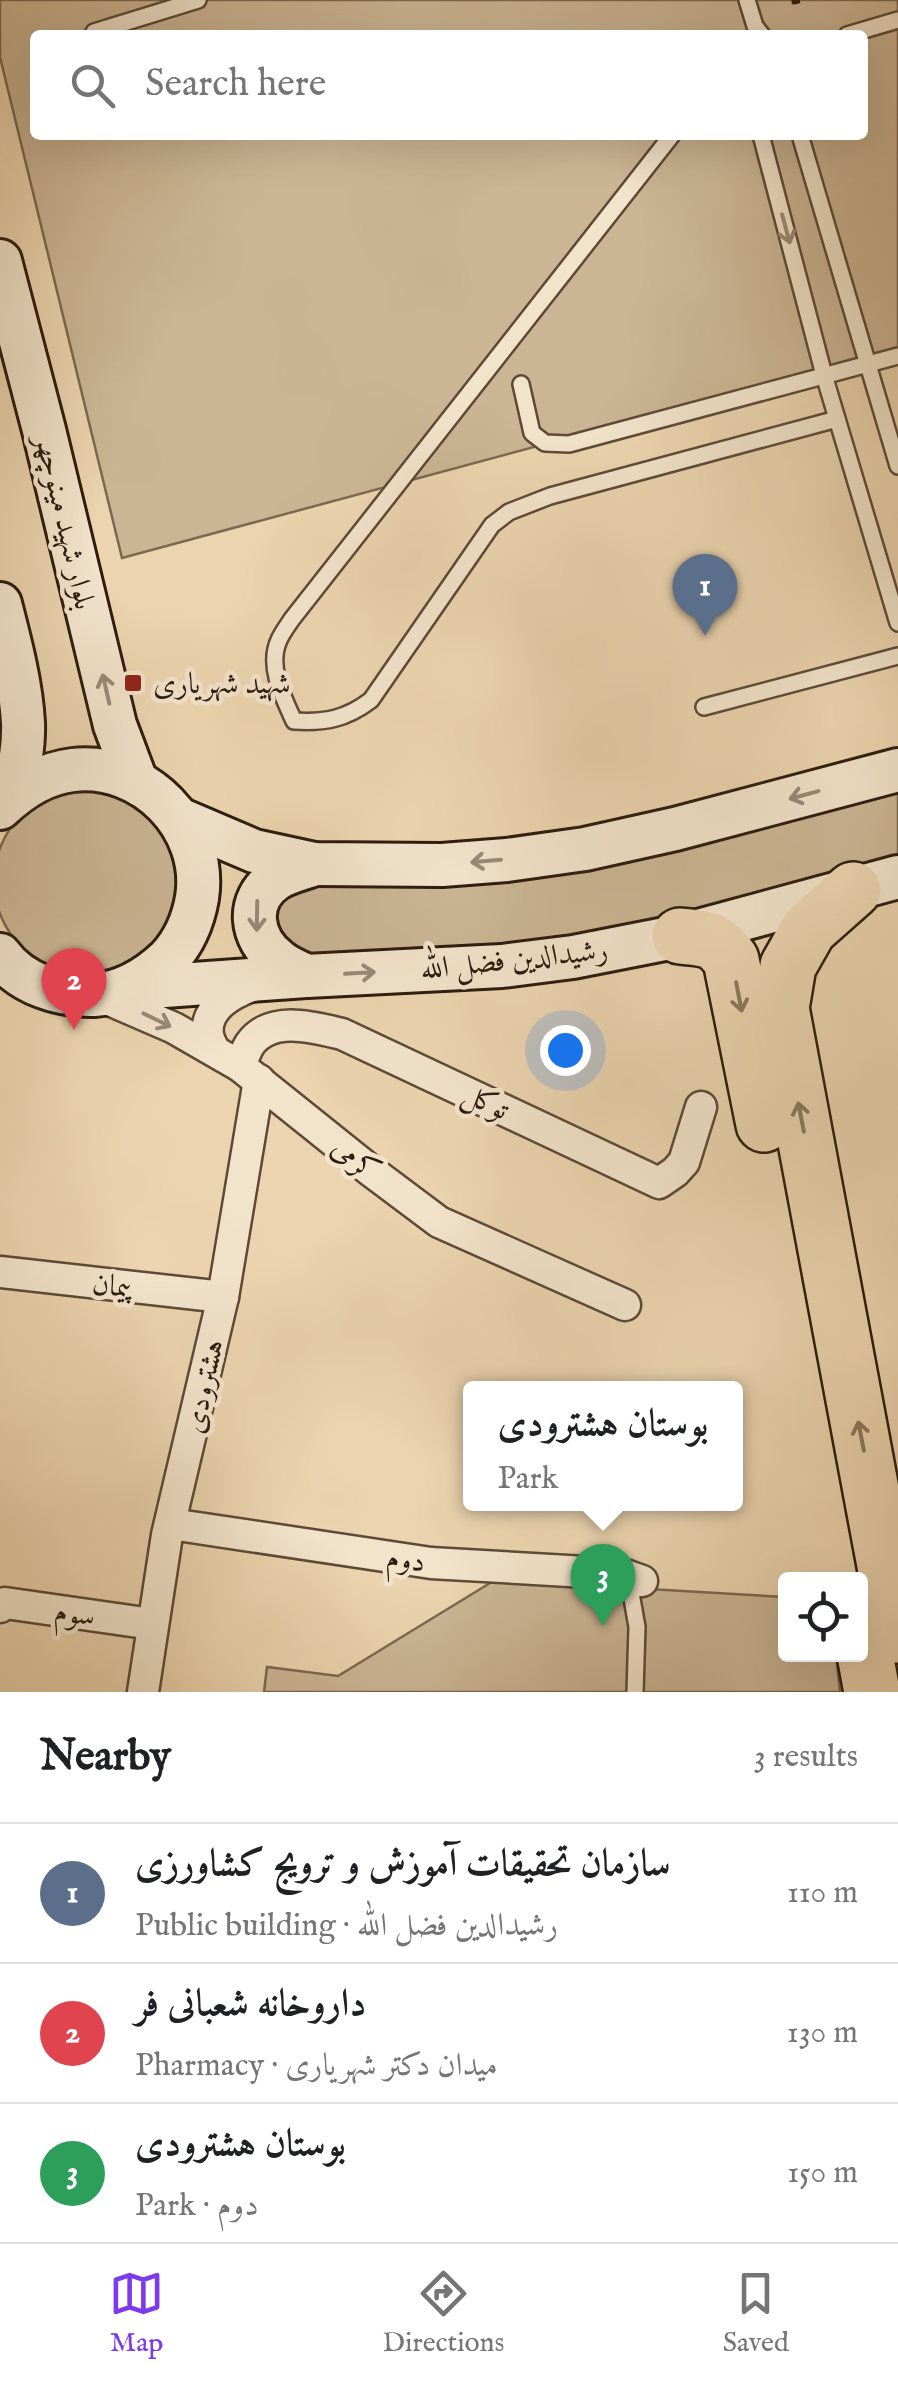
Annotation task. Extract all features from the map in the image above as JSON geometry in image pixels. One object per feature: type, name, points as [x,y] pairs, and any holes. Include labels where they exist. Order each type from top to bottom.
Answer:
[{"type":"highway","points":[[876,884],[809,930],[788,966],[781,1008],[898,1635]]},
{"type":"highway","points":[[680,936],[705,938],[720,945],[731,960],[850,1572]]},
{"type":"highway","points":[[866,1662],[872,1692]]},
{"type":"main road","name":"بلوار شهید مینوچهر","points":[[0,261],[114,725],[136,782]]},
{"type":"main road","points":[[0,604],[23,722],[21,760],[7,802]]},
{"type":"main road","points":[[7,802],[41,779],[73,770],[105,772],[136,782],[160,798],[180,819],[194,850],[199,884],[193,918],[178,948],[153,973],[98,993]]},
{"type":"main road","points":[[180,819],[254,851],[314,864],[442,865],[585,849],[898,770]]},
{"type":"main road","points":[[290,977],[259,939],[253,918],[258,898],[276,880],[314,864]]},
{"type":"main road","name":"رشیدالدین فضل الله","points":[[1,967],[98,993],[290,977],[502,966],[680,936],[876,884]]},
{"type":"street","name":"هشترودی","points":[[143,1692],[167,1535],[224,1297],[238,1065],[208,1035],[210,1016],[224,1000],[243,989],[290,977]]},
{"type":"street","name":"کرمی","points":[[98,993],[140,1011],[238,1065],[439,1222],[624,1305]]},
{"type":"street","name":"توکل","points":[[238,1065],[251,1042],[268,1030],[299,1024],[342,1034],[659,1183],[684,1162],[701,1107]]},
{"type":"street","name":"پیمان","points":[[0,1272],[224,1297]]},
{"type":"street","name":"دوم","points":[[171,1524],[431,1563],[635,1578]]},
{"type":"street","name":"سوم","points":[[0,1607],[5,1603],[152,1624]]},
{"type":"lane","points":[[100,30],[198,0]]},
{"type":"lane","points":[[746,0],[755,30]]},
{"type":"lane","points":[[864,30],[898,20]]},
{"type":"lane","points":[[668,140],[292,618],[277,643],[275,668],[294,721],[322,723],[356,711],[371,700],[492,526],[509,512],[550,496],[837,419]]},
{"type":"lane","points":[[762,140],[824,375],[898,624]]},
{"type":"lane","points":[[801,140],[898,466]]},
{"type":"lane","points":[[521,384],[532,433],[545,443],[568,444],[898,356]]},
{"type":"lane","points":[[704,706],[898,656]]},
{"type":"lane","points":[[635,1578],[635,1692]]},
{"type":"path","points":[[794,0],[802,0]]},
{"type":"shaded area","points":[[0,0],[898,0],[898,349],[122,558],[0,57]]},
{"type":"shaded area","points":[[898,780],[898,867],[518,953],[314,964],[272,934],[276,891]]},
{"type":"shaded area","points":[[87,788],[123,795],[153,815],[173,845],[180,881],[173,917],[153,947],[123,967],[87,974],[51,967],[21,947],[1,917],[1,845],[21,815],[51,795]]},
{"type":"shaded area","points":[[495,1580],[778,1597],[778,1662],[837,1662],[840,1692],[264,1692],[267,1667],[338,1676]]},
{"type":"place","name":"سازمان تحقیقات آموزش و ترویج کشاورزی","points":[[705,636]]},
{"type":"place","name":"شهید شهریاری","points":[[133,683]]},
{"type":"place","name":"داروخانه شعبانی فر","points":[[74,1030]]},
{"type":"place","name":"بوستان هشترودی","points":[[603,1626]]}]
